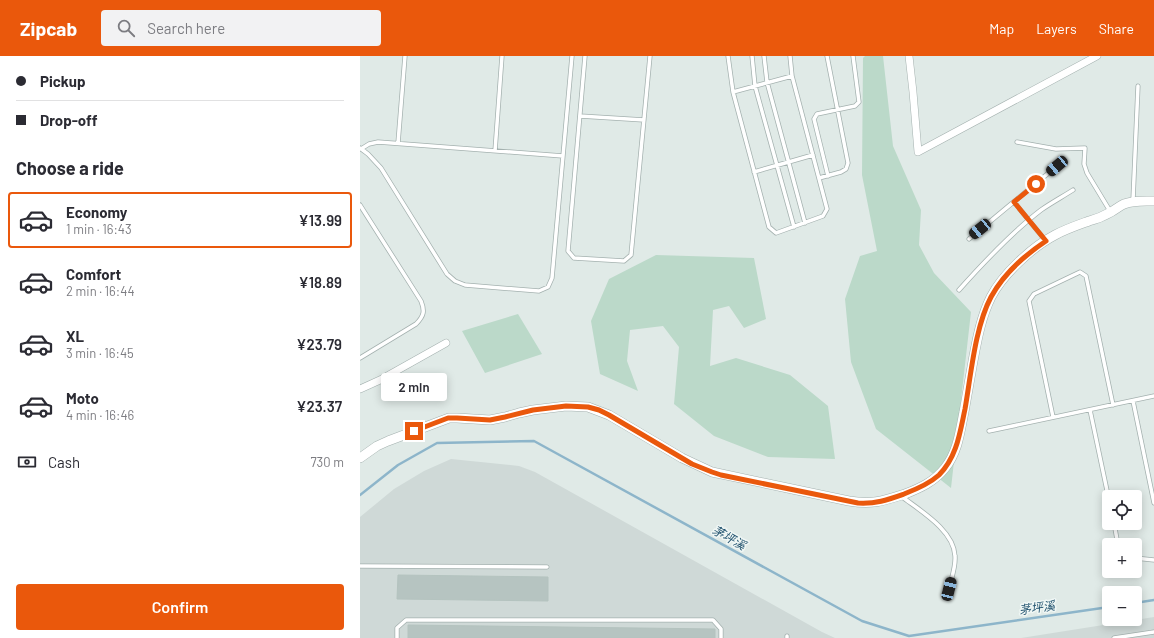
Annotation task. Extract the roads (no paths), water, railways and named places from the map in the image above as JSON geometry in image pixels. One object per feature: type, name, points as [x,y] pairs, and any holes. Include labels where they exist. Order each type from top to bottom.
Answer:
[{"type":"street","points":[[909,56],[918,152],[1097,56]]},
{"type":"street","points":[[360,458],[377,446],[388,441],[448,418],[490,420],[533,410],[576,406],[599,410],[682,458],[712,472],[858,503],[875,503],[883,501],[916,490],[932,481],[951,460],[960,434],[977,338],[983,317],[991,297],[1004,279],[1037,247],[1062,232],[1111,212],[1124,204],[1138,200],[1154,201]]},
{"type":"street","points":[[360,389],[386,377],[446,343]]},
{"type":"lane","points":[[398,143],[405,56]]},
{"type":"lane","points":[[495,151],[502,56]]},
{"type":"lane","points":[[563,156],[378,142],[361,148],[382,168],[447,274],[455,282],[465,285],[539,291],[548,287],[552,278],[563,156],[572,56]]},
{"type":"lane","points":[[585,56],[568,251],[574,258],[624,261],[631,255],[650,56]]},
{"type":"lane","points":[[728,56],[733,92],[754,172],[769,227],[776,233],[824,216],[827,209],[792,76],[790,56]]},
{"type":"lane","points":[[752,56],[756,86],[794,227]]},
{"type":"lane","points":[[764,56],[767,82],[805,223]]},
{"type":"lane","points":[[818,178],[841,172],[846,169],[848,164],[827,56]]},
{"type":"lane","points":[[828,176],[814,119],[817,114],[855,106],[858,102],[853,56]]},
{"type":"lane","points":[[733,92],[792,76]]},
{"type":"lane","points":[[1133,202],[1138,86]]},
{"type":"lane","points":[[580,116],[644,120]]},
{"type":"lane","points":[[1017,142],[1056,148],[1085,148],[1084,164],[1087,173],[1111,212]]},
{"type":"lane","points":[[754,172],[813,155]]},
{"type":"lane","points":[[969,238],[1057,166]]},
{"type":"lane","points":[[959,290],[984,261],[1029,221],[1041,211],[1073,190]]},
{"type":"lane","points":[[1014,202],[1046,241]]},
{"type":"lane","points":[[360,205],[421,301],[424,313],[421,320],[416,324],[360,358]]},
{"type":"lane","points":[[1053,417],[1029,301],[1034,294],[1080,272],[1086,276],[1113,405]]},
{"type":"lane","points":[[989,431],[1154,396]]},
{"type":"lane","points":[[1133,401],[1154,504]]},
{"type":"lane","points":[[1090,410],[1107,490]]},
{"type":"lane","points":[[900,495],[938,525],[952,544],[955,555],[955,566],[949,589]]},
{"type":"lane","points":[[1142,559],[1154,560]]},
{"type":"lane","points":[[360,566],[547,567]]},
{"type":"lane","points":[[397,638],[397,628],[406,620],[713,620],[721,629],[721,638]]},
{"type":"lane","points":[[1114,638],[1154,632]]},
{"type":"waterway","name":"茅坪溪","points":[[360,495],[398,465],[437,443],[534,441],[862,621],[909,636],[1102,608]]},
{"type":"waterway","name":"茅坪溪","points":[[1142,602],[1154,600]]}]
